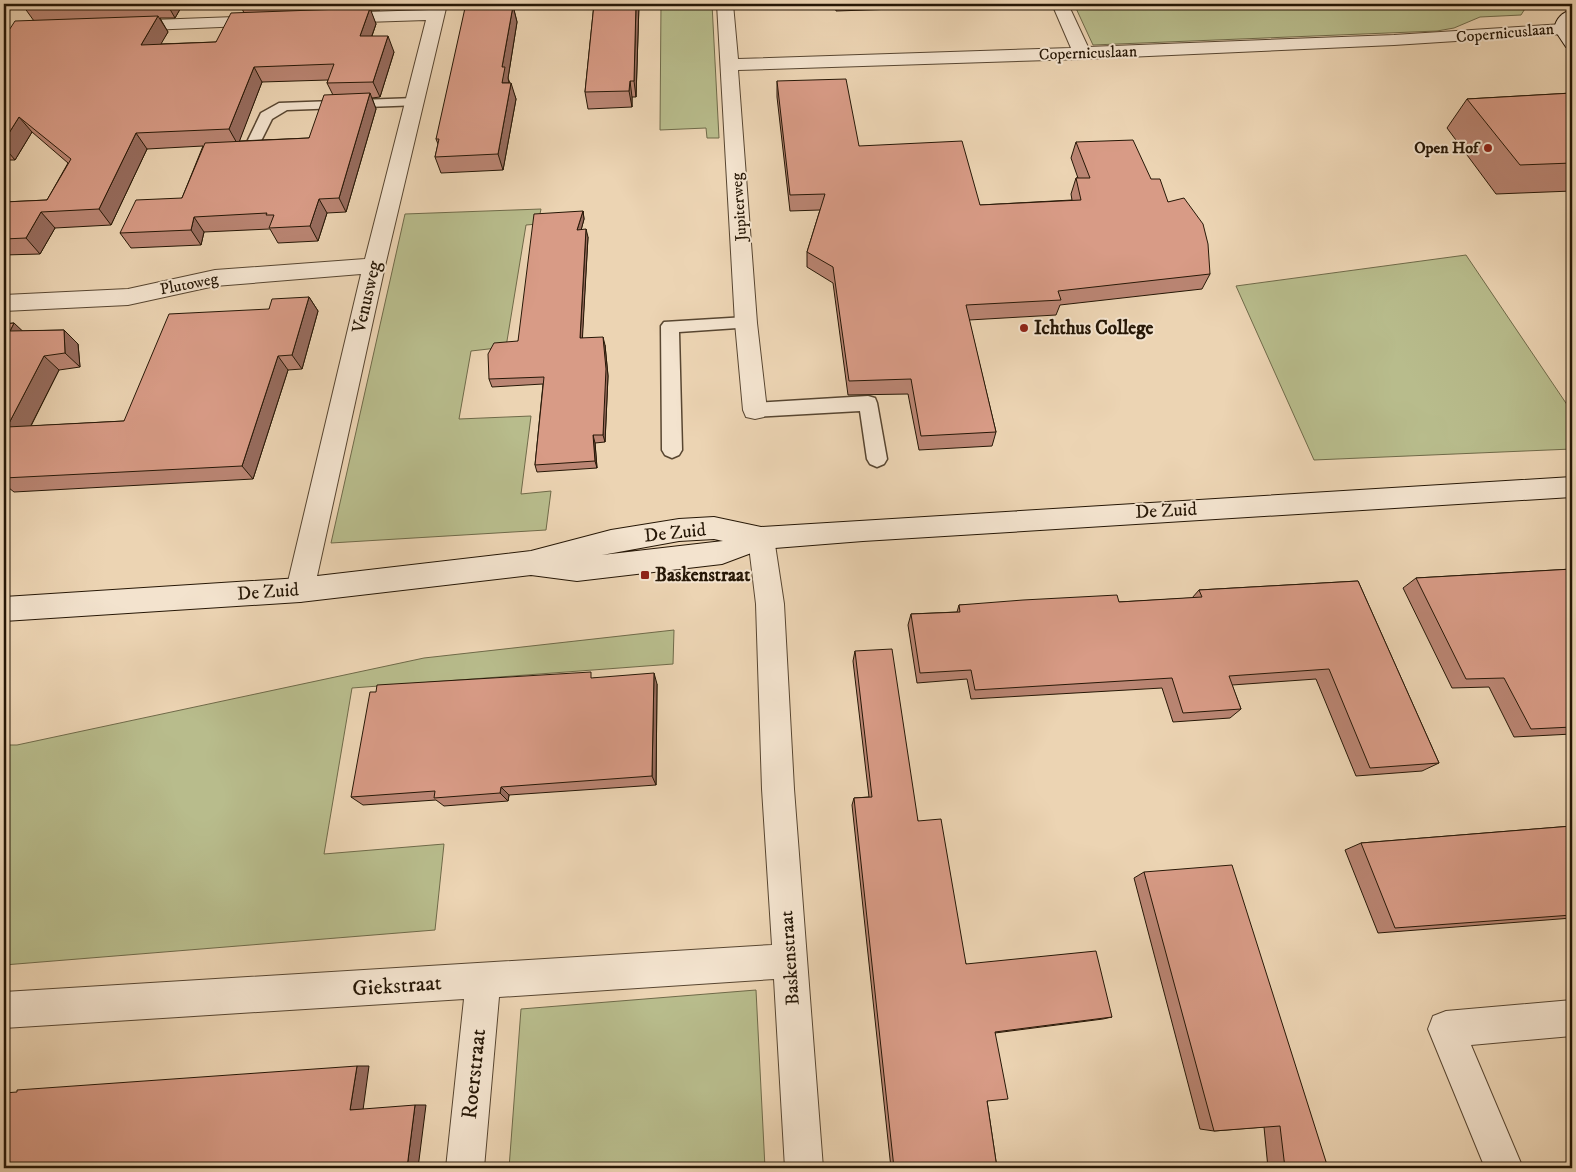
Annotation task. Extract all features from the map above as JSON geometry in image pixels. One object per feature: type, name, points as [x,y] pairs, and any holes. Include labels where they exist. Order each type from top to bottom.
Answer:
[{"type":"street","name":"Jupiterweg","points":[[725,4],[746,323],[755,410]]},
{"type":"street","points":[[1060,4],[1082,54]]},
{"type":"street","points":[[318,19],[438,9]]},
{"type":"street","name":"Venusweg","points":[[300,590],[374,266],[438,9]]},
{"type":"street","points":[[112,27],[279,20]]},
{"type":"street","name":"Copernicuslaan","points":[[729,65],[1082,54],[1446,38],[1513,43],[1570,33]]},
{"type":"street","name":"Plutoweg","points":[[4,304],[128,297],[215,278],[374,266]]},
{"type":"street","name":"De Zuid","points":[[4,609],[300,590],[531,563],[578,569],[722,552],[761,538],[949,524],[1572,487]]},
{"type":"street","name":"Baskenstraat","points":[[761,538],[770,604],[778,789],[804,1168]]},
{"type":"street","name":"Giekstraat","points":[[4,1010],[790,961]]},
{"type":"street","name":"Roerstraat","points":[[465,1168],[483,980]]},
{"type":"street","points":[[1504,1168],[1446,1029],[1572,1018]]},
{"type":"lane","points":[[255,140],[266,116],[284,106],[415,102]]},
{"type":"lane","points":[[672,450],[670,326],[746,323]]},
{"type":"lane","points":[[755,410],[868,403],[877,459]]},
{"type":"green space","points":[[661,4],[712,4],[719,138],[707,138],[706,128],[660,130]]},
{"type":"green space","points":[[1074,4],[1528,4],[1521,15],[1480,17],[1454,28],[1437,31],[1093,45]]},
{"type":"green space","points":[[541,209],[538,224],[526,225],[506,347],[471,351],[459,419],[531,416],[521,494],[551,491],[546,530],[331,543],[405,214]]},
{"type":"green space","points":[[1466,255],[1572,412],[1572,449],[1314,460],[1236,286]]},
{"type":"green space","points":[[674,630],[673,664],[352,688],[324,854],[444,844],[435,930],[4,965],[4,745],[17,745],[424,658]]},
{"type":"green space","points":[[756,990],[765,1168],[509,1168],[521,1009]]},
{"type":"building","points":[[27,4],[109,4],[24,7]]},
{"type":"building","points":[[594,4],[636,4],[634,81],[630,81],[629,91],[585,92]]},
{"type":"building","points":[[513,6],[502,67],[505,67],[502,83],[511,83],[498,154],[435,157],[439,139],[436,139],[465,8]]},
{"type":"building","points":[[370,8],[360,36],[388,36],[373,82],[327,83],[334,64],[254,67],[229,129],[136,133],[99,209],[41,212],[26,238],[4,239],[4,202],[47,200],[71,159],[19,117],[4,141],[4,38],[15,21],[158,16],[141,45],[216,42],[231,13]]},
{"type":"building","points":[[846,79],[859,146],[962,141],[980,205],[1081,200],[1076,178],[1090,178],[1076,142],[1133,140],[1151,179],[1160,179],[1168,202],[1184,198],[1203,224],[1208,244],[1210,274],[1058,291],[1061,300],[966,305],[996,432],[921,436],[911,379],[849,381],[833,267],[807,252],[825,194],[790,195],[777,81]]},
{"type":"building","points":[[370,93],[339,198],[319,199],[310,226],[269,228],[274,215],[266,215],[267,213],[194,217],[191,230],[120,233],[136,200],[182,198],[205,143],[309,138],[324,95]]},
{"type":"building","points":[[1572,93],[1572,163],[1520,165],[1467,99]]},
{"type":"building","points":[[583,211],[577,230],[586,229],[580,338],[603,337],[606,369],[603,435],[593,435],[595,461],[535,465],[544,377],[489,379],[488,354],[494,343],[518,341],[534,214]]},
{"type":"building","points":[[309,297],[292,355],[278,356],[242,466],[4,478],[4,324],[14,323],[10,331],[64,330],[65,353],[44,356],[7,427],[124,421],[169,314],[269,309],[272,299]]},
{"type":"building","points":[[1572,569],[1572,727],[1531,729],[1504,678],[1466,679],[1416,578]]},
{"type":"building","points":[[1358,581],[1439,763],[1370,768],[1329,669],[1229,676],[1241,709],[1183,713],[1172,678],[975,690],[971,670],[920,673],[911,614],[960,612],[959,605],[1023,600],[1117,595],[1119,602],[1202,597],[1199,590]]},
{"type":"building","points":[[892,649],[918,821],[941,819],[966,964],[1096,951],[1112,1017],[995,1032],[1008,1099],[987,1101],[997,1168],[894,1168],[854,798],[872,797],[855,651]]},
{"type":"building","points":[[591,672],[591,678],[654,673],[652,776],[501,787],[500,793],[434,798],[435,791],[351,797],[370,692],[376,692],[377,685]]},
{"type":"building","points":[[1572,826],[1572,915],[1395,928],[1361,843]]},
{"type":"building","points":[[1232,865],[1328,1168],[1285,1168],[1280,1126],[1214,1131],[1144,872]]},
{"type":"building","points":[[357,1066],[350,1110],[415,1105],[407,1168],[351,1168],[352,1164],[297,1168],[4,1168],[4,1093],[17,1092],[17,1090]]},
{"type":"place","name":"Open Hof","points":[[1488,148]]},
{"type":"place","name":"Ichthus College","points":[[1024,328]]},
{"type":"place","name":"Baskenstraat","points":[[645,575]]}]
